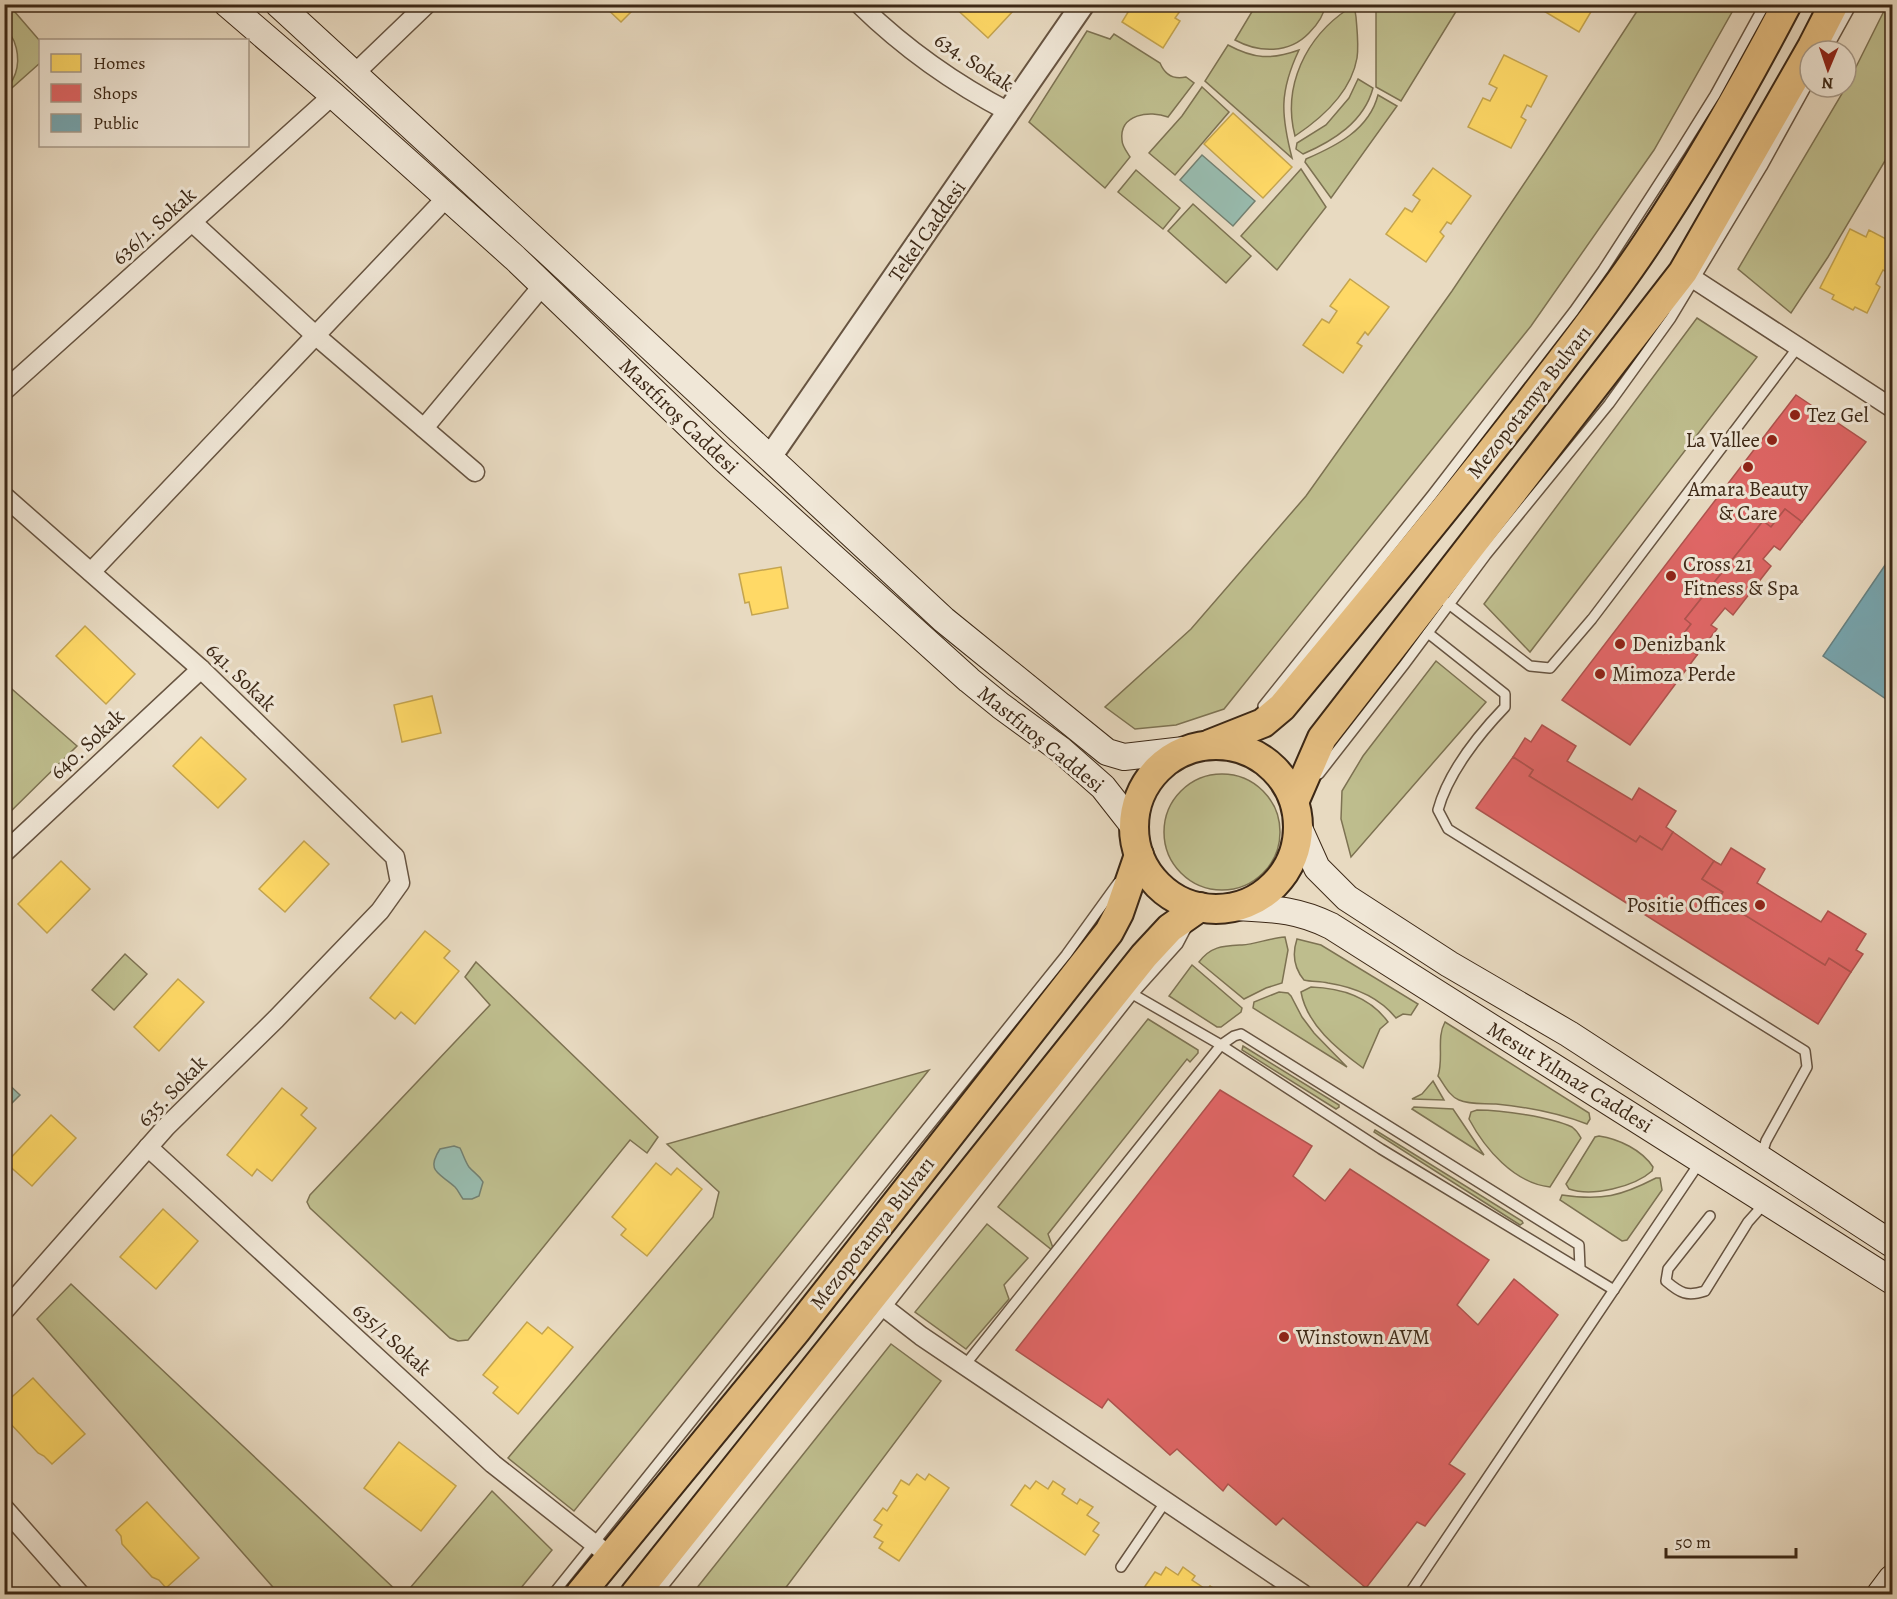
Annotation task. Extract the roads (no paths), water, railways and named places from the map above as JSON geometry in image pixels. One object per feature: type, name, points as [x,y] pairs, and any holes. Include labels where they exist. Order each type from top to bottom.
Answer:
[{"type":"main road","name":"Mastfıroş Caddesi","points":[[227,4],[447,196],[722,458],[961,672],[1000,706],[1060,750],[1103,787],[1132,824]]},
{"type":"main road","name":"Mastfıroş Caddesi","points":[[278,4],[944,620],[1107,752],[1124,757],[1197,747]]},
{"type":"main road","name":"Mezopotamya Bulvarı","points":[[1197,747],[1263,723],[1282,708],[1456,497],[1597,314],[1647,244],[1787,4]]},
{"type":"main road","name":"Mezopotamya Bulvarı","points":[[1297,814],[1322,738],[1443,598],[1689,276],[1834,4]]},
{"type":"main road","points":[[1238,746],[1262,758],[1282,777],[1297,814],[1294,854],[1281,878],[1261,897],[1236,908],[1197,909],[1162,890],[1145,871],[1135,847],[1132,824],[1137,801],[1147,780],[1163,762],[1197,747],[1238,746]]},
{"type":"main road","name":"Mesut Yılmaz Caddesi","points":[[1297,814],[1317,868],[1347,898],[1449,964],[1569,1034],[1893,1244]]},
{"type":"main road","name":"Mezopotamya Bulvarı","points":[[580,1594],[603,1550],[796,1331],[1109,932],[1119,913],[1138,858]]},
{"type":"main road","name":"Mesut Yılmaz Caddesi","points":[[1236,908],[1288,910],[1312,916],[1331,926],[1893,1281]]},
{"type":"main road","name":"Mezopotamya Bulvarı","points":[[635,1594],[879,1303],[1126,990],[1144,956],[1170,928],[1197,909]]},
{"type":"main road","points":[[1880,1594],[1893,1578]]},
{"type":"street","points":[[353,75],[427,4]]},
{"type":"street","name":"634. Sokak","points":[[859,4],[883,28],[975,94],[1009,112]]},
{"type":"street","name":"Tekel Caddesi","points":[[770,457],[1083,4]]},
{"type":"street","name":"636/1. Sokak","points":[[4,391],[333,95]]},
{"type":"street","points":[[91,572],[447,196]]},
{"type":"street","points":[[192,222],[315,335],[476,472]]},
{"type":"street","points":[[1689,276],[1893,408]]},
{"type":"street","points":[[424,428],[543,285]]},
{"type":"street","name":"641. Sokak","points":[[4,496],[201,669],[395,857],[400,884],[380,911]]},
{"type":"street","name":"640. Sokak","points":[[4,853],[201,669]]},
{"type":"street","name":"635. Sokak","points":[[4,1311],[148,1147],[380,911]]},
{"type":"street","name":"635/1 Sokak","points":[[148,1147],[493,1464],[603,1550]]},
{"type":"street","points":[[879,1303],[965,1365],[1304,1594]]},
{"type":"street","points":[[4,1508],[80,1594]]},
{"type":"lane","points":[[1255,714],[1269,700],[1432,495],[1574,310],[1680,151],[1715,95],[1766,4]]},
{"type":"lane","points":[[1833,39],[1852,4]]},
{"type":"lane","points":[[1689,276],[1798,99]]},
{"type":"lane","points":[[1297,814],[1323,770],[1428,633],[1443,598],[1530,666],[1550,668],[1592,619],[1798,347]]},
{"type":"lane","points":[[1428,633],[1505,694],[1505,707],[1483,730],[1443,792],[1438,810],[1448,829],[1805,1051],[1807,1067],[1766,1141],[1761,1159]]},
{"type":"lane","points":[[1197,747],[1246,720]]},
{"type":"lane","points":[[1126,990],[1221,1046],[1381,1149],[1614,1290]]},
{"type":"lane","points":[[965,1365],[1221,1046],[1234,1036],[1241,1034],[1579,1245],[1580,1268]]},
{"type":"lane","points":[[1409,1594],[1701,1160]]},
{"type":"lane","points":[[1710,1215],[1668,1269],[1666,1281],[1680,1292],[1695,1294],[1705,1291],[1748,1222],[1766,1201]]},
{"type":"lane","points":[[657,1594],[879,1303]]},
{"type":"lane","points":[[1121,1567],[1166,1501]]},
{"type":"lane","points":[[553,1594],[603,1550]]},
{"type":"place","name":"Tez Gel","points":[[1795,415]]},
{"type":"place","name":"La Vallee","points":[[1772,440]]},
{"type":"place","name":"Amara Beauty & Care","points":[[1748,467]]},
{"type":"place","name":"Cross 21 Fitness & Spa","points":[[1671,576]]},
{"type":"place","name":"Denizbank","points":[[1620,644]]},
{"type":"place","name":"Mimoza Perde","points":[[1600,674]]},
{"type":"place","name":"Positie Offices","points":[[1760,905]]},
{"type":"place","name":"Winstown AVM","points":[[1284,1337]]}]
